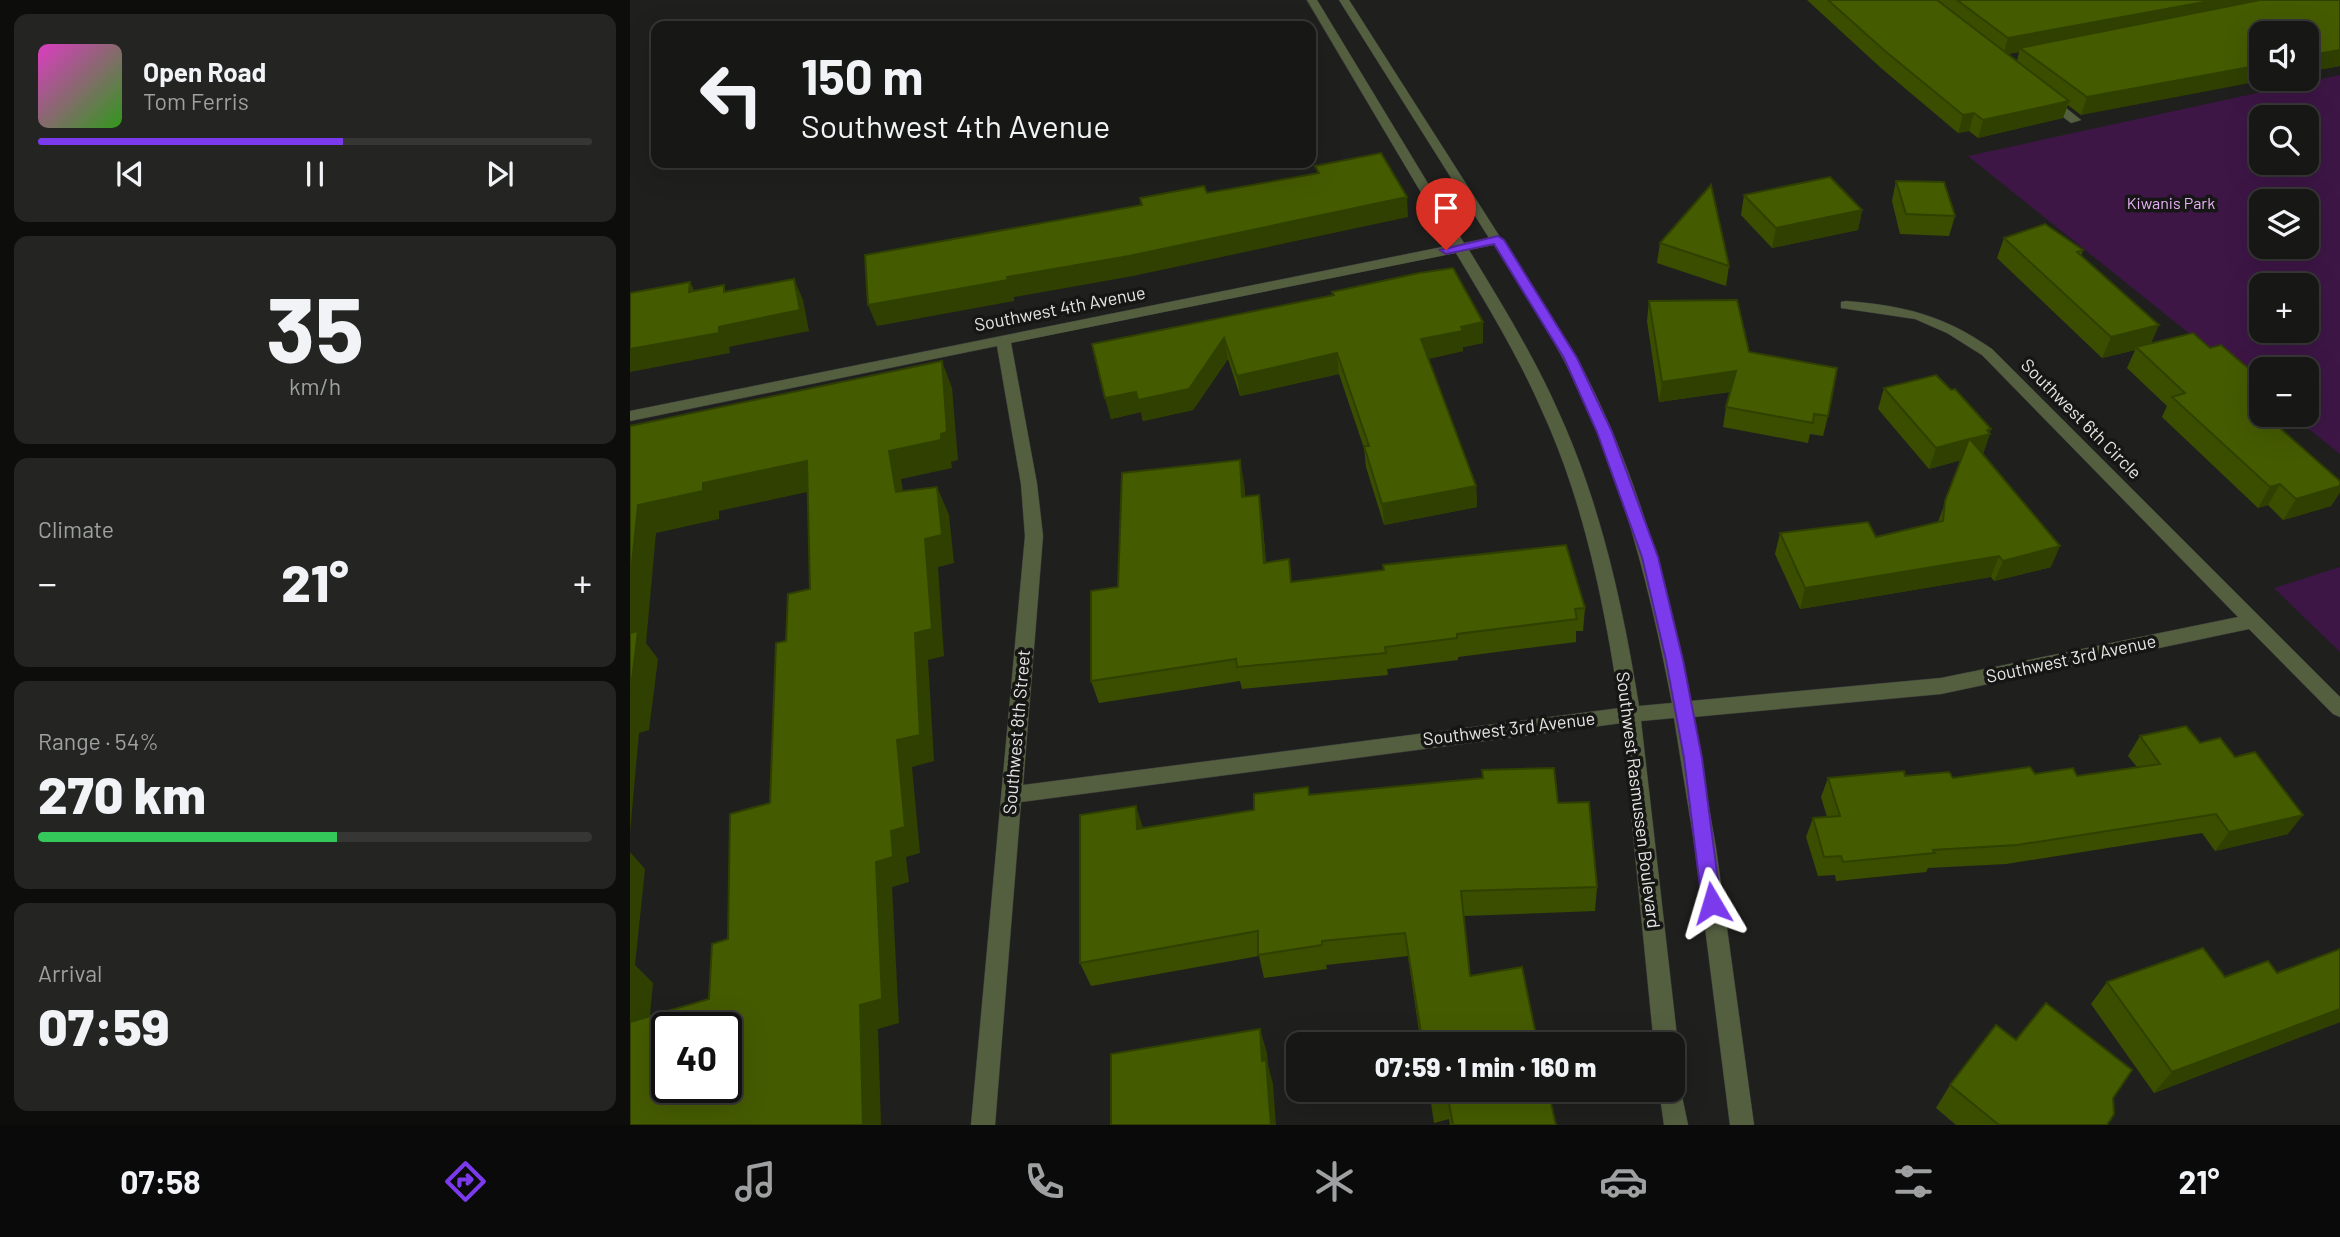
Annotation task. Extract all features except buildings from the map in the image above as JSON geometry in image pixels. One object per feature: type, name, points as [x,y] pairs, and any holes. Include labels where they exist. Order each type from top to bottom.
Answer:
[{"type":"street","name":"Southwest Rasmussen Boulevard","points":[[1312,0],[1529,366],[1563,439],[1591,520],[1603,568],[1630,715],[1665,1032]]},
{"type":"street","points":[[1344,0],[1571,358],[1605,432],[1650,557],[1685,710],[1742,1125]]},
{"type":"street","points":[[2032,87],[2075,120]]},
{"type":"street","name":"Southwest 4th Avenue","points":[[630,416],[1498,240]]},
{"type":"street","name":"Southwest 6th Circle","points":[[1846,305],[1902,309],[1941,321],[1987,352],[2340,709]]},
{"type":"street","name":"Southwest 8th Street","points":[[983,1125],[1034,536],[1029,484],[1003,340]]},
{"type":"street","name":"Southwest 3rd Avenue","points":[[1012,795],[1630,715],[1941,686],[2254,621]]},
{"type":"street","points":[[1673,1102],[1676,1125]]},
{"type":"green space","name":"Kiwanis Park","points":[[2340,75],[2340,454],[2306,427],[2319,427],[2319,357],[2249,357],[2249,381],[1968,156],[2267,91],[2319,91],[2319,80]]},
{"type":"green space","points":[[2340,567],[2340,652],[2274,588]]},
{"type":"route","points":[[1446,250],[1498,240],[1571,358],[1605,432],[1650,557],[1675,660],[1693,758],[1712,903]]}]
